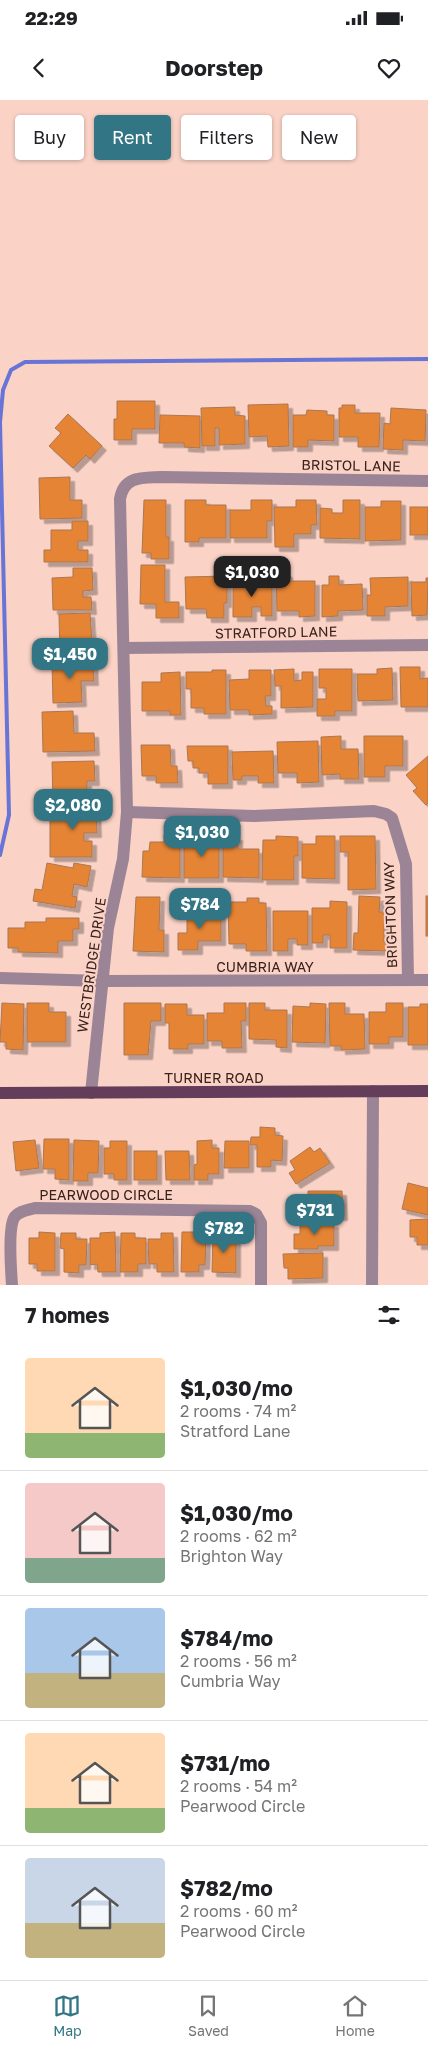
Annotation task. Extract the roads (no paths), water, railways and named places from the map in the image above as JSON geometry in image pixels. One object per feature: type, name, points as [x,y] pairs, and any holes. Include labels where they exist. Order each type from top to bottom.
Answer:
[{"type":"main road","name":"TURNER ROAD","points":[[0,1093],[428,1091]]},
{"type":"street","name":"WESTBRIDGE DRIVE","points":[[91,1093],[108,928],[123,859],[127,812],[120,499],[125,484],[133,479],[162,477],[274,478]]},
{"type":"street","name":"BRISTOL LANE","points":[[274,478],[428,481]]},
{"type":"street","name":"STRATFORD LANE","points":[[124,648],[428,645]]},
{"type":"street","name":"BRIGHTON WAY","points":[[127,812],[254,816],[374,811],[386,814],[395,823],[406,864],[408,980]]},
{"type":"street","name":"CUMBRIA WAY","points":[[0,978],[102,981],[428,980]]},
{"type":"street","points":[[372,1285],[373,1091]]},
{"type":"street","name":"PEARWOOD CIRCLE","points":[[12,1285],[11,1240],[14,1218],[20,1212],[35,1208],[250,1211],[256,1214],[261,1223],[260,1285]]},
{"type":"waterway","points":[[0,855],[9,815],[0,422],[3,390],[11,370],[25,362],[428,359]]}]
